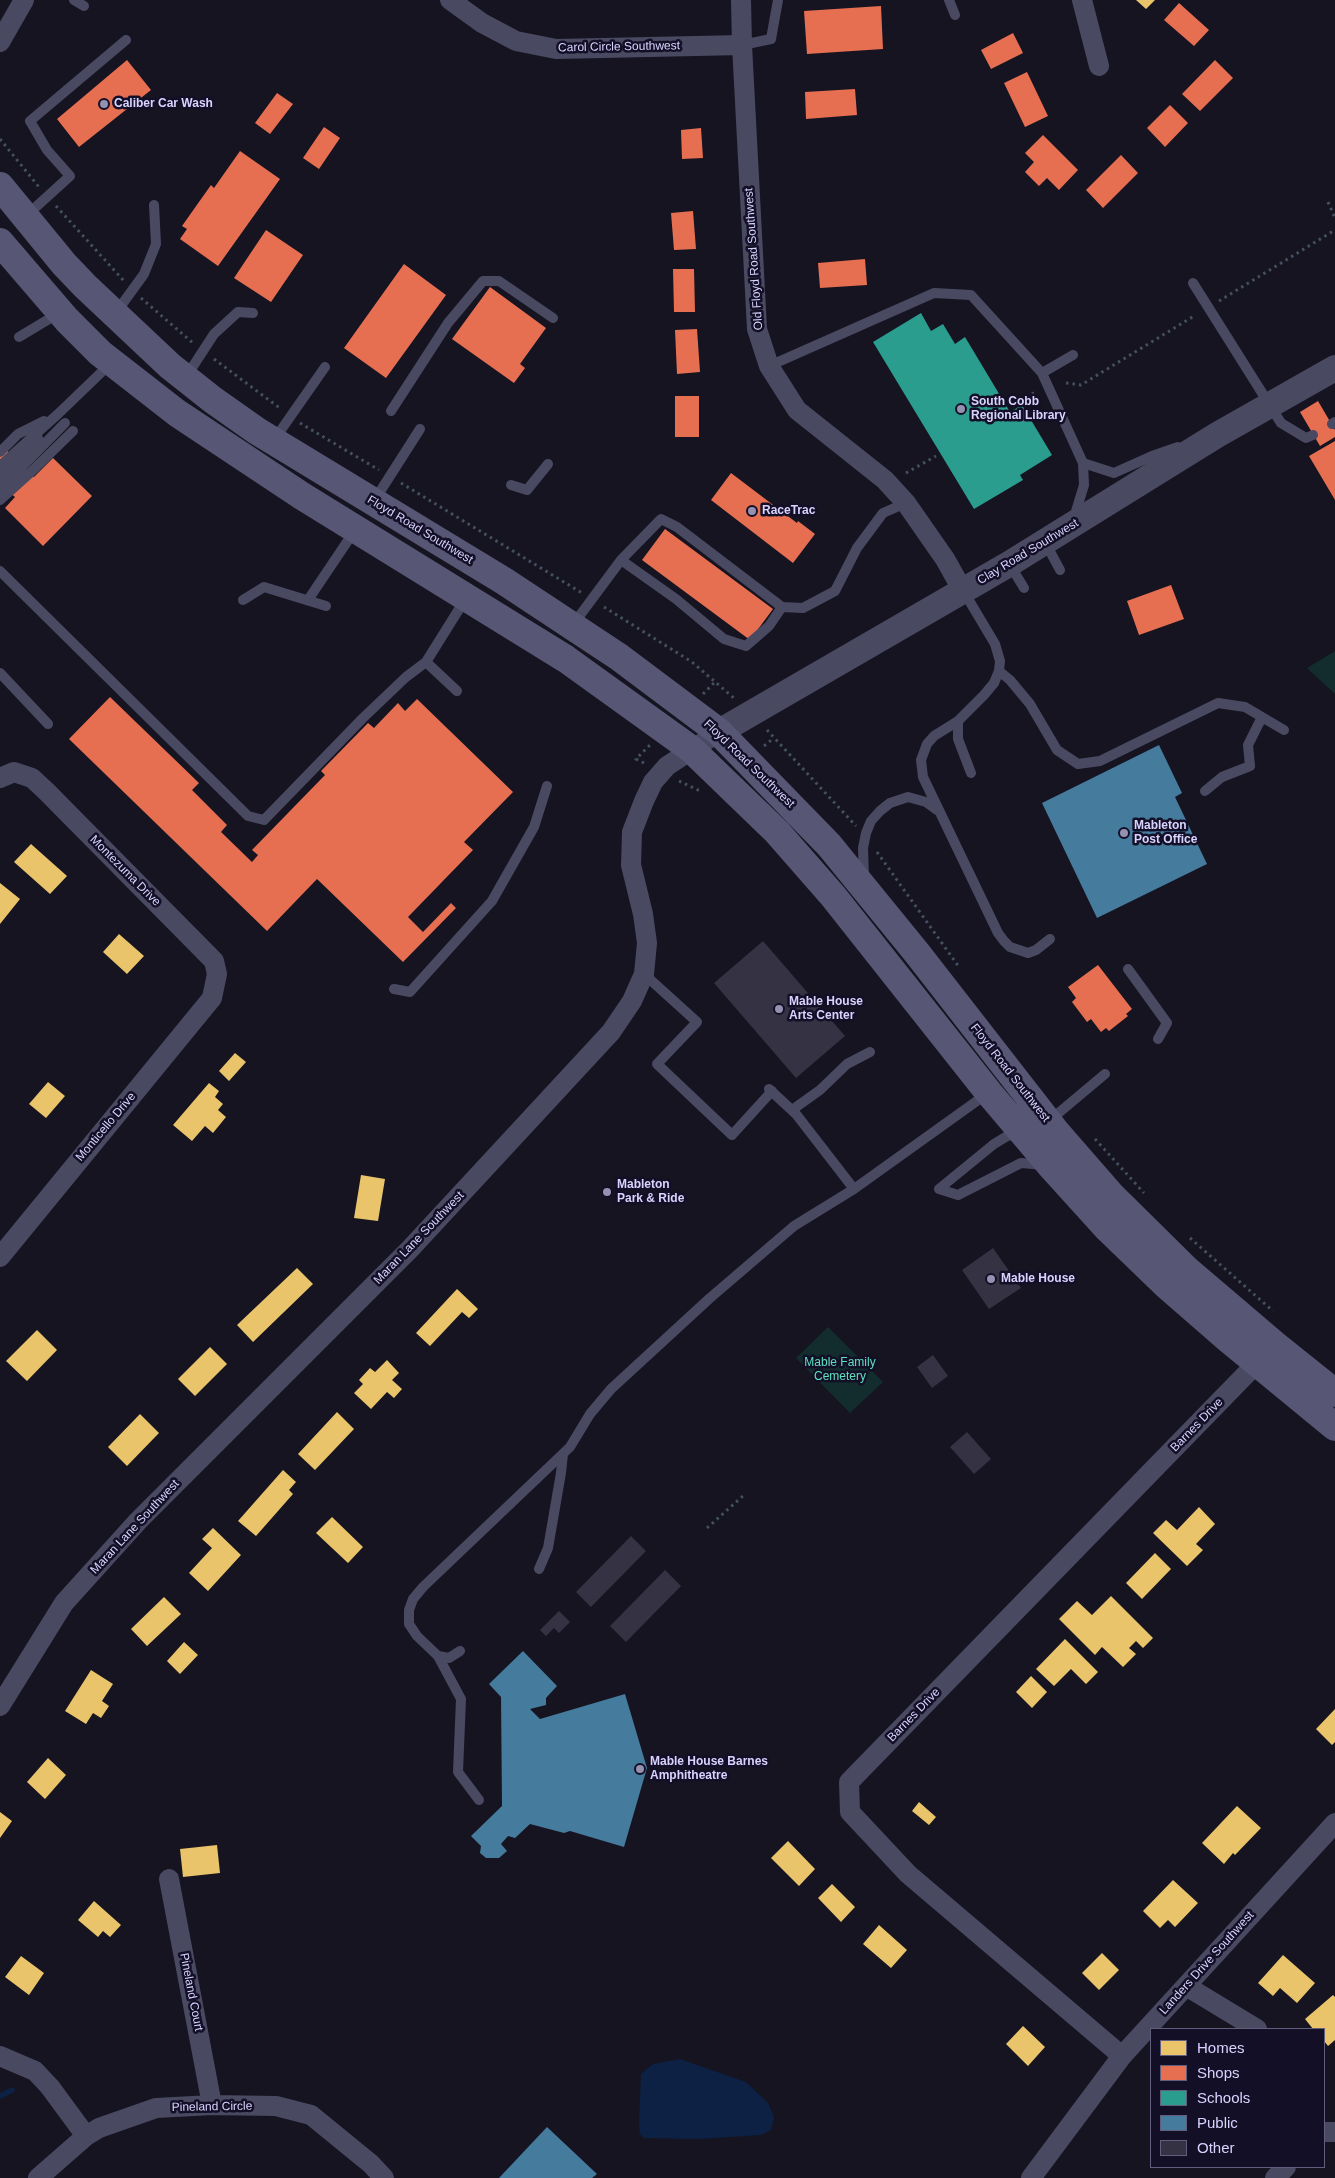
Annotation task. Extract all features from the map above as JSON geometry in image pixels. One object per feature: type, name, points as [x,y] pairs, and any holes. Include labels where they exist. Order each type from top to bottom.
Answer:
[{"type":"main road","name":"Floyd Road Southwest","points":[[0,186],[64,264],[115,315],[185,378],[213,400],[274,441],[504,582],[572,626],[619,657],[719,732],[829,845],[865,889],[1039,1131],[1050,1165],[1138,1258],[1256,1364],[1335,1427]]},
{"type":"main road","name":"Floyd Road Southwest","points":[[0,242],[60,313],[112,362],[209,436],[355,529],[566,659],[691,749],[777,832],[827,889],[989,1093],[1039,1131],[1111,1195],[1195,1276],[1275,1346],[1335,1393]]},
{"type":"street","points":[[0,42],[24,0]]},
{"type":"street","name":"Carol Circle Southwest","points":[[450,0],[482,23],[516,41],[556,49],[742,45]]},
{"type":"street","name":"Old Floyd Road Southwest","points":[[741,0],[757,329],[769,366],[797,410],[885,480],[906,502],[945,559],[964,591]]},
{"type":"street","points":[[1082,0],[1099,66]]},
{"type":"street","name":"Clay Road Southwest","points":[[719,732],[964,591],[1217,435],[1334,370]]},
{"type":"street","name":"Maran Lane Southwest","points":[[0,1706],[64,1603],[138,1521],[410,1250],[611,1032],[632,1000],[644,974],[647,943],[643,914],[631,865],[632,832],[653,782],[667,766],[719,732]]},
{"type":"street","name":"Montezuma Drive","points":[[0,778],[14,772],[32,778],[214,961],[217,974],[212,998]]},
{"type":"street","name":"Monticello Drive","points":[[0,1257],[212,998]]},
{"type":"street","name":"Barnes Drive","points":[[1122,2056],[908,1874],[850,1812],[849,1782],[1256,1364]]},
{"type":"street","name":"Landers Drive Southwest","points":[[1031,2178],[1122,2056],[1335,1824]]},
{"type":"street","name":"Pineland Court","points":[[170,1880],[212,2105]]},
{"type":"street","points":[[1186,1986],[1255,2028]]},
{"type":"street","points":[[0,2056],[34,2071],[50,2087],[86,2136]]},
{"type":"street","name":"Pineland Circle","points":[[38,2178],[86,2136],[99,2128],[156,2108],[212,2105],[276,2106],[311,2115],[371,2164],[384,2178]]},
{"type":"street","points":[[1275,2178],[1285,2168]]},
{"type":"lane","points":[[74,0],[84,6]]},
{"type":"lane","points":[[742,45],[771,38],[778,0]]},
{"type":"lane","points":[[949,0],[956,15]]},
{"type":"lane","points":[[25,216],[70,176],[47,150],[30,121],[126,40]]},
{"type":"lane","points":[[115,315],[144,274],[156,244],[154,205]]},
{"type":"lane","points":[[391,410],[448,323],[483,281],[499,281],[553,318]]},
{"type":"lane","points":[[1193,283],[1281,423],[1306,438],[1313,435]]},
{"type":"lane","points":[[769,366],[934,293],[971,296],[1042,373],[1083,463],[1084,485],[1071,526]]},
{"type":"lane","points":[[185,378],[214,334],[238,312],[252,313]]},
{"type":"lane","points":[[18,337],[60,313]]},
{"type":"lane","points":[[1042,373],[1073,355]]},
{"type":"lane","points":[[0,466],[112,362]]},
{"type":"lane","points":[[274,441],[325,367]]},
{"type":"lane","points":[[0,452],[18,434],[58,414]]},
{"type":"lane","points":[[0,478],[19,461],[58,414]]},
{"type":"lane","points":[[0,489],[65,423]]},
{"type":"lane","points":[[374,502],[420,429]]},
{"type":"lane","points":[[0,500],[73,431]]},
{"type":"lane","points":[[1083,463],[1114,474],[1152,456],[1217,435]]},
{"type":"lane","points":[[511,484],[527,490],[548,464]]},
{"type":"lane","points":[[572,626],[621,560],[661,519],[677,527],[782,607],[804,608],[835,591],[857,548],[883,514],[906,502]]},
{"type":"lane","points":[[308,600],[355,529]]},
{"type":"lane","points":[[1045,542],[1060,570]]},
{"type":"lane","points":[[621,560],[676,599],[724,639],[746,646],[769,626],[782,607]]},
{"type":"lane","points":[[1009,564],[1024,588]]},
{"type":"lane","points":[[0,571],[248,816],[264,820],[363,718],[406,677],[426,662],[467,598]]},
{"type":"lane","points":[[243,600],[264,587],[326,606]]},
{"type":"lane","points":[[964,591],[995,644],[1000,661],[999,671],[994,683],[984,695],[958,721],[934,736],[926,744],[921,760],[923,777],[998,933],[1004,941],[1010,947],[1028,953],[1040,948],[1050,939]]},
{"type":"lane","points":[[426,662],[457,692]]},
{"type":"lane","points":[[999,671],[1010,680],[1030,704],[1057,750],[1078,764],[1100,761],[1218,703],[1245,708],[1284,730]]},
{"type":"lane","points":[[0,673],[48,724]]},
{"type":"lane","points":[[1205,791],[1222,777],[1250,766],[1248,745],[1262,717]]},
{"type":"lane","points":[[958,721],[958,739],[971,773]]},
{"type":"lane","points":[[394,989],[410,992],[492,901],[534,827],[547,786]]},
{"type":"lane","points":[[865,889],[863,848],[865,836],[871,821],[880,811],[890,803],[908,797],[926,802],[941,814]]},
{"type":"lane","points":[[1128,969],[1167,1023],[1158,1039]]},
{"type":"lane","points":[[644,974],[697,1022],[656,1064],[732,1135],[771,1090],[792,1110],[854,1189]]},
{"type":"lane","points":[[792,1110],[820,1090],[847,1064],[870,1052]]},
{"type":"lane","points":[[1050,1165],[1020,1163],[958,1195],[939,1189],[994,1144],[1009,1135],[1039,1131],[1105,1074]]},
{"type":"lane","points":[[479,1800],[458,1772],[461,1699],[438,1656],[417,1636],[409,1624],[409,1610],[413,1599],[430,1580],[570,1448],[590,1414],[611,1389],[710,1298],[794,1226],[854,1189],[989,1093],[1014,1106]]},
{"type":"lane","points":[[1077,1172],[1097,1193],[1134,1217]]},
{"type":"lane","points":[[539,1569],[548,1548],[562,1473],[563,1454]]},
{"type":"lane","points":[[438,1656],[449,1658],[460,1651]]},
{"type":"path","points":[[1328,202],[1335,218]]},
{"type":"path","points":[[1219,301],[1335,230]]},
{"type":"path","points":[[1066,382],[1082,385],[1194,316]]},
{"type":"path","points":[[1020,399],[1039,390]]},
{"type":"path","points":[[906,473],[936,456]]},
{"type":"path","points":[[707,1528],[744,1495]]},
{"type":"green space","points":[[1335,651],[1335,694],[1307,668]]},
{"type":"green space","name":"Mable Family Cemetery","points":[[828,1327],[883,1382],[850,1413],[796,1358]]},
{"type":"water","points":[[680,2059],[746,2082],[768,2103],[774,2117],[771,2130],[761,2135],[699,2139],[644,2138],[640,2134],[639,2124],[641,2074],[653,2064]]},
{"type":"building: Homes","points":[[1136,0],[1155,0],[1146,9]]},
{"type":"building: Homes","points":[[31,844],[67,876],[50,894],[14,862]]},
{"type":"building: Homes","points":[[0,883],[20,899],[0,924]]},
{"type":"building: Homes","points":[[119,934],[144,956],[127,974],[103,952]]},
{"type":"building: Homes","points":[[235,1053],[246,1062],[229,1081],[219,1071]]},
{"type":"building: Homes","points":[[48,1082],[65,1096],[46,1118],[29,1104]]},
{"type":"building: Homes","points":[[209,1083],[219,1091],[215,1097],[223,1104],[218,1110],[226,1117],[213,1133],[205,1126],[192,1141],[173,1125]]},
{"type":"building: Homes","points":[[361,1175],[385,1179],[378,1221],[354,1218]]},
{"type":"building: Homes","points":[[297,1268],[313,1284],[253,1342],[237,1325]]},
{"type":"building: Homes","points":[[457,1289],[478,1309],[469,1318],[462,1312],[430,1346],[416,1333]]},
{"type":"building: Homes","points":[[37,1330],[57,1350],[27,1381],[6,1361]]},
{"type":"building: Homes","points":[[210,1347],[227,1364],[195,1396],[178,1379]]},
{"type":"building: Homes","points":[[387,1360],[399,1373],[392,1380],[402,1389],[394,1398],[387,1392],[371,1409],[354,1393],[363,1384],[359,1380],[370,1368],[375,1372]]},
{"type":"building: Homes","points":[[337,1412],[354,1429],[315,1470],[298,1454]]},
{"type":"building: Homes","points":[[140,1414],[159,1433],[127,1466],[108,1447]]},
{"type":"building: Homes","points":[[283,1470],[296,1482],[289,1490],[293,1494],[256,1536],[238,1521]]},
{"type":"building: Homes","points":[[1199,1507],[1215,1524],[1196,1544],[1203,1550],[1187,1566],[1153,1533],[1166,1520],[1177,1530]]},
{"type":"building: Homes","points":[[332,1517],[363,1547],[348,1563],[316,1533]]},
{"type":"building: Homes","points":[[213,1528],[241,1555],[208,1591],[189,1573],[212,1548],[202,1539]]},
{"type":"building: Homes","points":[[1155,1553],[1171,1569],[1142,1599],[1126,1583]]},
{"type":"building: Homes","points":[[1111,1596],[1153,1638],[1143,1648],[1136,1641],[1129,1648],[1136,1654],[1123,1667],[1102,1647],[1095,1655],[1059,1619],[1077,1601],[1092,1615]]},
{"type":"building: Homes","points":[[164,1597],[181,1614],[147,1646],[131,1629]]},
{"type":"building: Homes","points":[[1065,1639],[1098,1672],[1086,1684],[1071,1669],[1054,1686],[1036,1669]]},
{"type":"building: Homes","points":[[184,1642],[198,1655],[180,1674],[167,1661]]},
{"type":"building: Homes","points":[[91,1670],[113,1684],[102,1701],[109,1706],[101,1718],[93,1713],[86,1724],[65,1711]]},
{"type":"building: Homes","points":[[1031,1676],[1047,1692],[1032,1708],[1016,1692]]},
{"type":"building: Homes","points":[[1335,1709],[1335,1742],[1332,1745],[1316,1729]]},
{"type":"building: Homes","points":[[48,1758],[66,1775],[45,1799],[27,1782]]},
{"type":"building: Homes","points":[[919,1802],[936,1817],[929,1825],[912,1811]]},
{"type":"building: Homes","points":[[1237,1806],[1261,1828],[1235,1855],[1233,1853],[1224,1864],[1202,1843]]},
{"type":"building: Homes","points":[[0,1812],[12,1821],[0,1838]]},
{"type":"building: Homes","points":[[788,1841],[815,1869],[799,1886],[771,1858]]},
{"type":"building: Homes","points":[[217,1845],[220,1873],[183,1877],[180,1849]]},
{"type":"building: Homes","points":[[1173,1880],[1198,1903],[1175,1927],[1168,1920],[1160,1928],[1143,1911]]},
{"type":"building: Homes","points":[[832,1884],[855,1907],[841,1922],[818,1898]]},
{"type":"building: Homes","points":[[94,1901],[121,1925],[110,1937],[103,1931],[98,1937],[78,1920]]},
{"type":"building: Homes","points":[[879,1925],[907,1950],[891,1968],[863,1944]]},
{"type":"building: Homes","points":[[1102,1953],[1119,1970],[1099,1990],[1082,1973]]},
{"type":"building: Homes","points":[[1283,1955],[1315,1983],[1297,2003],[1280,1988],[1273,1996],[1258,1983]]},
{"type":"building: Homes","points":[[21,1956],[44,1973],[29,1995],[5,1977]]},
{"type":"building: Homes","points":[[1333,1995],[1335,1997],[1335,2040],[1328,2046],[1325,2042],[1325,2028],[1312,2028],[1305,2019]]},
{"type":"building: Homes","points":[[1023,2026],[1045,2047],[1028,2066],[1006,2044]]},
{"type":"building: Shops","points":[[1179,3],[1209,30],[1194,46],[1164,20]]},
{"type":"building: Shops","points":[[881,6],[883,49],[807,54],[804,11]]},
{"type":"building: Shops","points":[[1013,33],[1023,53],[991,69],[981,50]]},
{"type":"building: Shops","name":"Caliber Car Wash","points":[[127,60],[151,90],[79,147],[57,119]]},
{"type":"building: Shops","points":[[1215,60],[1233,78],[1200,111],[1182,94]]},
{"type":"building: Shops","points":[[1027,72],[1048,116],[1025,127],[1004,83]]},
{"type":"building: Shops","points":[[855,89],[857,115],[806,119],[805,92]]},
{"type":"building: Shops","points":[[277,93],[293,104],[270,134],[255,123]]},
{"type":"building: Shops","points":[[1170,105],[1188,123],[1165,147],[1147,128]]},
{"type":"building: Shops","points":[[324,127],[340,138],[319,169],[303,158]]},
{"type":"building: Shops","points":[[701,128],[703,158],[682,159],[681,130]]},
{"type":"building: Shops","points":[[1043,135],[1078,170],[1059,190],[1047,178],[1039,186],[1025,172],[1034,162],[1025,153]]},
{"type":"building: Shops","points":[[240,151],[280,179],[218,266],[180,239],[187,229],[182,226],[211,185],[214,188]]},
{"type":"building: Shops","points":[[1121,155],[1138,173],[1103,208],[1086,190]]},
{"type":"building: Shops","points":[[693,211],[696,249],[674,250],[671,213]]},
{"type":"building: Shops","points":[[266,230],[303,255],[271,302],[234,278]]},
{"type":"building: Shops","points":[[865,259],[867,285],[820,288],[818,263]]},
{"type":"building: Shops","points":[[404,264],[446,295],[386,378],[344,348]]},
{"type":"building: Shops","points":[[673,269],[694,269],[695,312],[674,312]]},
{"type":"building: Shops","points":[[490,287],[546,328],[520,364],[525,368],[514,383],[452,339]]},
{"type":"building: Shops","points":[[697,329],[700,372],[677,374],[675,330]]},
{"type":"building: Shops","points":[[675,396],[699,396],[699,437],[675,437]]},
{"type":"building: Shops","points":[[1318,401],[1335,430],[1335,437],[1320,446],[1300,412]]},
{"type":"building: Shops","points":[[1335,441],[1335,500],[1309,456]]},
{"type":"building: Shops","points":[[3,447],[34,477],[53,458],[92,496],[43,546],[5,508],[15,497],[0,484],[0,450]]},
{"type":"building: Shops","name":"RaceTrac","points":[[731,473],[797,523],[798,521],[815,534],[793,563],[711,500]]},
{"type":"building: Shops","points":[[665,529],[773,609],[750,640],[642,560]]},
{"type":"building: Shops","points":[[1171,585],[1184,619],[1139,635],[1127,601]]},
{"type":"building: Shops","points":[[110,697],[199,783],[192,790],[227,825],[221,832],[252,862],[258,855],[252,850],[325,775],[321,771],[368,723],[374,728],[398,703],[405,711],[417,699],[513,792],[464,842],[473,850],[408,917],[423,932],[451,903],[456,908],[403,962],[317,879],[267,931],[69,739]]},
{"type":"building: Shops","points":[[1098,965],[1132,1009],[1126,1014],[1128,1016],[1109,1031],[1106,1028],[1101,1032],[1091,1019],[1087,1022],[1072,1002],[1076,998],[1068,987]]},
{"type":"building: Schools","name":"South Cobb Regional Library","points":[[921,313],[931,331],[943,324],[955,344],[965,337],[1010,412],[1022,405],[1052,455],[1020,475],[1023,480],[974,509],[873,342]]},
{"type":"building: Public","name":"Mableton Post Office","points":[[1159,745],[1182,793],[1175,797],[1207,864],[1097,918],[1042,803]]},
{"type":"building: Public","points":[[523,1651],[557,1686],[546,1698],[546,1705],[530,1709],[540,1719],[625,1694],[647,1768],[624,1847],[570,1831],[564,1833],[530,1824],[515,1838],[508,1836],[501,1844],[507,1851],[499,1858],[486,1858],[480,1853],[481,1846],[471,1836],[502,1806],[501,1697],[489,1684]]},
{"type":"building: Public","points":[[547,2127],[597,2174],[592,2178],[499,2178]]},
{"type":"building: Other","name":"Mable House Arts Center","points":[[763,941],[845,1036],[796,1078],[714,983]]},
{"type":"building: Other","name":"Mable House","points":[[993,1248],[1021,1288],[989,1309],[962,1270]]},
{"type":"building: Other","points":[[933,1355],[948,1376],[932,1388],[917,1367]]},
{"type":"building: Other","points":[[967,1432],[991,1459],[974,1474],[950,1447]]},
{"type":"building: Other","points":[[631,1536],[646,1551],[591,1607],[576,1592]]},
{"type":"building: Other","points":[[665,1570],[681,1586],[626,1642],[610,1626]]},
{"type":"building: Other","points":[[559,1611],[570,1622],[559,1633],[554,1628],[546,1636],[540,1630]]},
{"type":"waterway","points":[[0,2096],[12,2090]]},
{"type":"place","name":"Caliber Car Wash","points":[[104,104]]},
{"type":"place","name":"South Cobb Regional Library","points":[[961,409]]},
{"type":"place","name":"RaceTrac","points":[[752,511]]},
{"type":"place","name":"Mableton Post Office","points":[[1124,833]]},
{"type":"place","name":"Mable House Arts Center","points":[[779,1009]]},
{"type":"place","name":"Mableton Park & Ride","points":[[607,1192]]},
{"type":"place","name":"Mable House","points":[[991,1279]]},
{"type":"place","name":"Mable House Barnes Amphitheatre","points":[[640,1769]]}]
